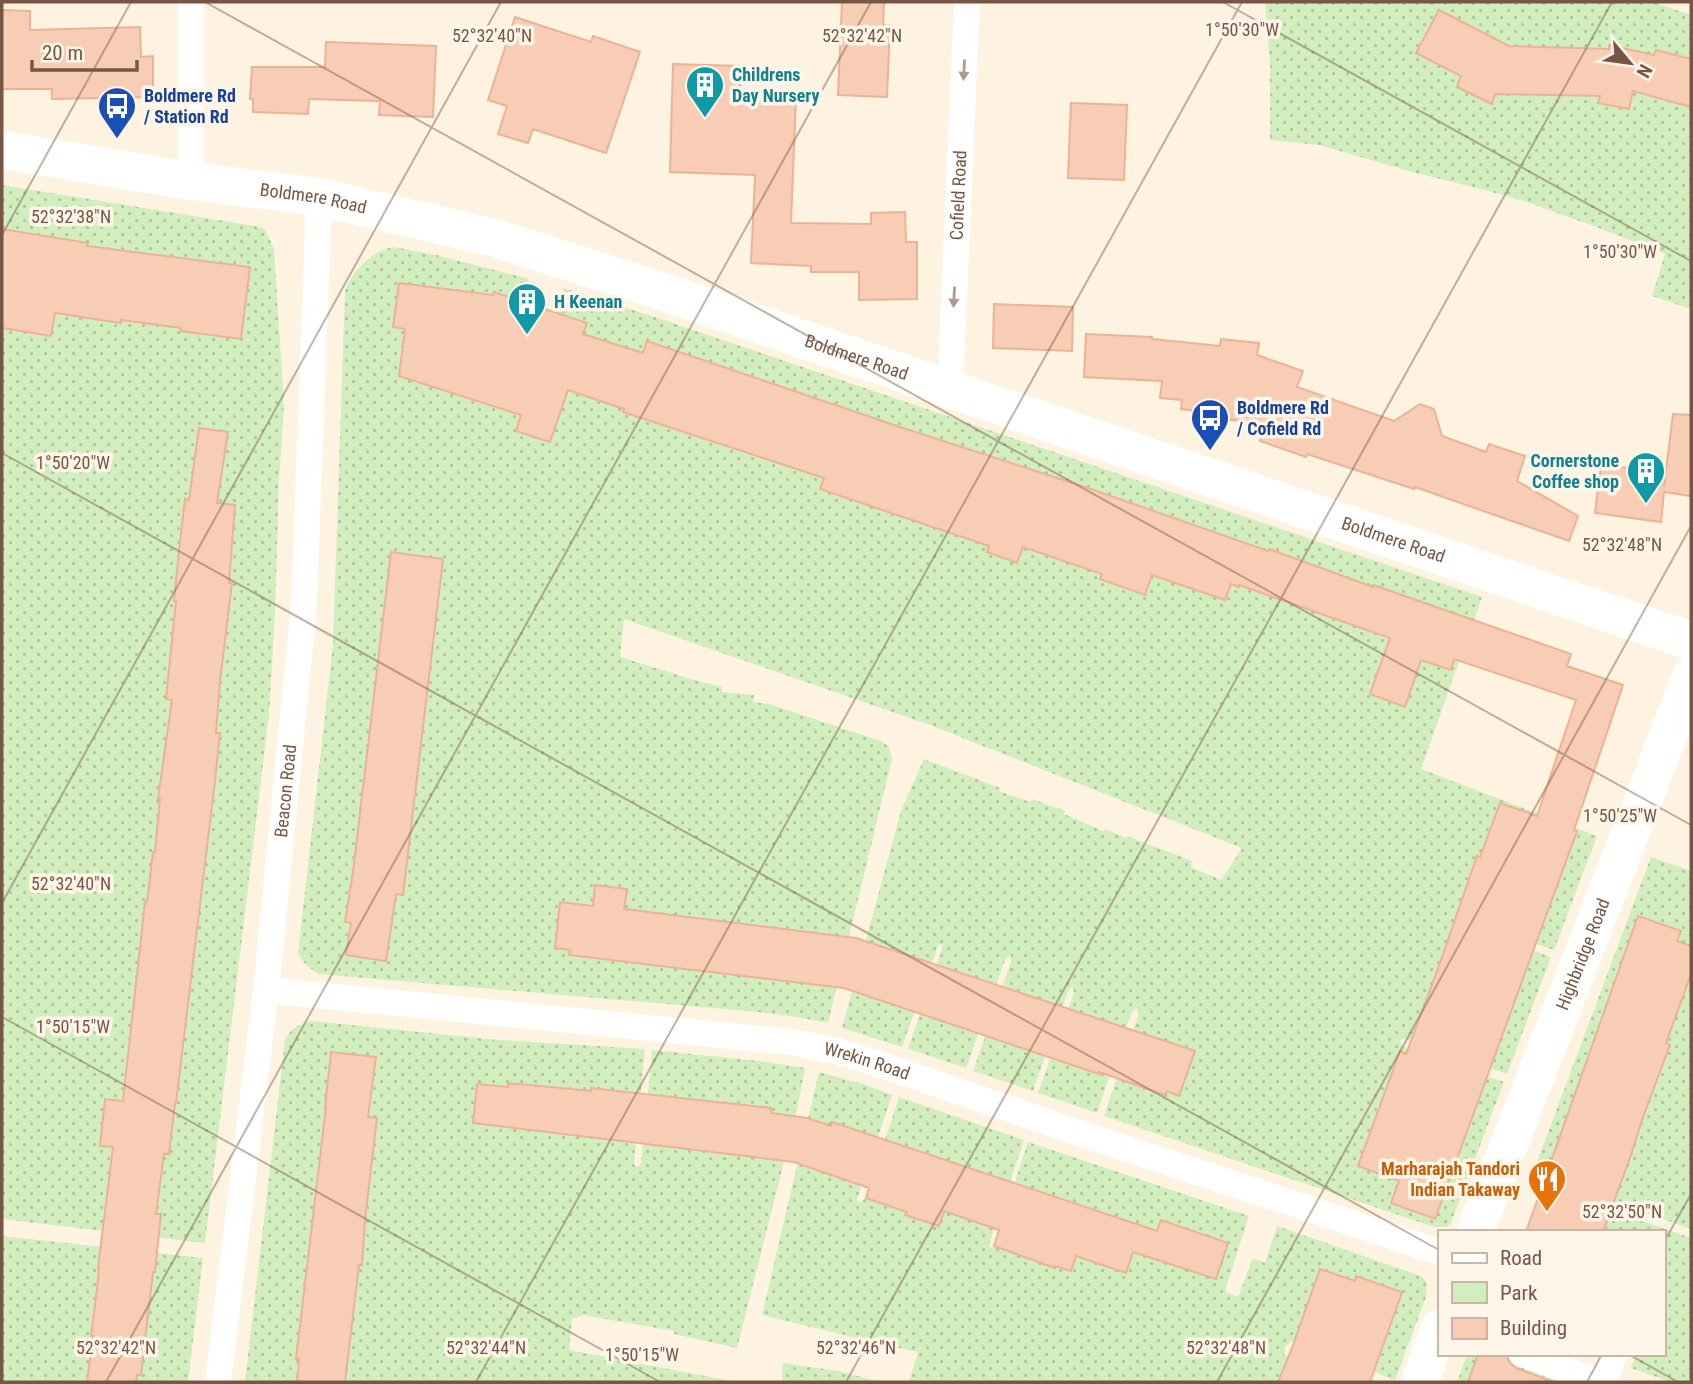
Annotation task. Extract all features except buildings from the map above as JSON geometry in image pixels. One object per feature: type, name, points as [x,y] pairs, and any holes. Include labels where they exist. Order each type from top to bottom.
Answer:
[{"type":"main road","name":"Boldmere Road","points":[[2,150],[191,181],[319,197],[495,238],[664,292],[1691,641]]},
{"type":"main road","name":"Highbridge Road","points":[[1476,1230],[1691,677]]},
{"type":"main road","points":[[1420,1382],[1438,1332]]},
{"type":"street","points":[[191,2],[191,181]]},
{"type":"street","name":"Cofield Road","points":[[950,389],[967,2]]},
{"type":"street","name":"Beacon Road","points":[[218,1382],[266,990],[304,606],[319,197]]},
{"type":"street","name":"Wrekin Road","points":[[266,990],[791,1042],[836,1051],[1438,1252]]},
{"type":"street","points":[[1527,1356],[1598,1382]]},
{"type":"street","points":[[1604,1382],[1614,1356]]},
{"type":"green space","points":[[1265,2],[1653,2],[1691,15],[1691,309],[1652,296],[1665,254],[1524,201],[1319,145],[1270,140],[1270,62]]},
{"type":"green space","points":[[2,185],[255,226],[265,229],[274,249],[284,406],[269,714],[205,1243],[2,1219]]},
{"type":"green space","points":[[394,247],[529,279],[502,361],[535,372],[563,288],[1482,597],[1421,769],[1597,836],[1554,950],[1453,917],[1455,921],[1551,957],[1507,1074],[1403,1038],[1400,1041],[1402,1046],[1504,1082],[1451,1223],[1447,1227],[1434,1227],[1104,1116],[1139,1013],[1137,1008],[1132,1011],[1097,1113],[1038,1093],[1074,992],[1072,987],[1068,991],[1033,1091],[973,1071],[1011,962],[1011,955],[1005,960],[966,1068],[908,1049],[942,948],[941,944],[902,1047],[842,1028],[901,811],[924,759],[1000,788],[999,791],[1065,811],[1064,814],[1103,831],[1105,829],[1126,838],[1127,836],[1192,861],[1191,867],[1221,880],[1242,848],[930,725],[624,619],[620,657],[722,687],[722,692],[754,695],[753,702],[769,704],[881,741],[889,747],[892,759],[828,1023],[759,1012],[319,974],[307,965],[298,953],[333,645],[345,291],[364,262],[378,252]]},
{"type":"green space","points":[[1651,857],[1691,871],[1691,1229],[1533,1173]]},
{"type":"green space","points":[[312,1021],[498,1040],[645,1049],[634,1164],[637,1167],[641,1164],[652,1050],[805,1068],[797,1110],[737,1348],[674,1334],[674,1331],[583,1315],[572,1319],[569,1350],[737,1382],[245,1382],[285,1040],[296,1027]]},
{"type":"green space","points":[[819,1072],[892,1095],[857,1199],[859,1203],[866,1198],[899,1097],[1024,1140],[989,1245],[991,1248],[994,1246],[1028,1142],[1249,1216],[1225,1291],[1238,1297],[1253,1258],[1265,1263],[1277,1226],[1421,1276],[1427,1283],[1426,1297],[1395,1380],[1293,1341],[1285,1346],[1284,1355],[1288,1357],[1290,1353],[1372,1382],[909,1382],[918,1352],[762,1315]]},
{"type":"green space","points":[[1605,1208],[1691,1238],[1691,1382],[1671,1382],[1631,1368],[1635,1356],[1665,1356],[1665,1230],[1610,1230],[1599,1226]]},
{"type":"green space","points":[[2,1236],[203,1258],[188,1382],[2,1382]]},
{"type":"green space","points":[[1466,1356],[1506,1356],[1570,1382],[1457,1382]]},
{"type":"green space","points":[[783,1363],[838,1371],[881,1382],[782,1382]]},
{"type":"place","name":"Childrens Day Nursery","points":[[705,119]]},
{"type":"place","name":"Boldmere Rd / Station Rd","points":[[117,140]]},
{"type":"place","name":"H Keenan","points":[[527,336]]},
{"type":"place","name":"Boldmere Rd / Cofield Rd","points":[[1210,452]]},
{"type":"place","name":"Cornerstone Coffee shop","points":[[1646,505]]},
{"type":"place","name":"Marharajah Tandori Indian Takaway","points":[[1547,1213]]}]
